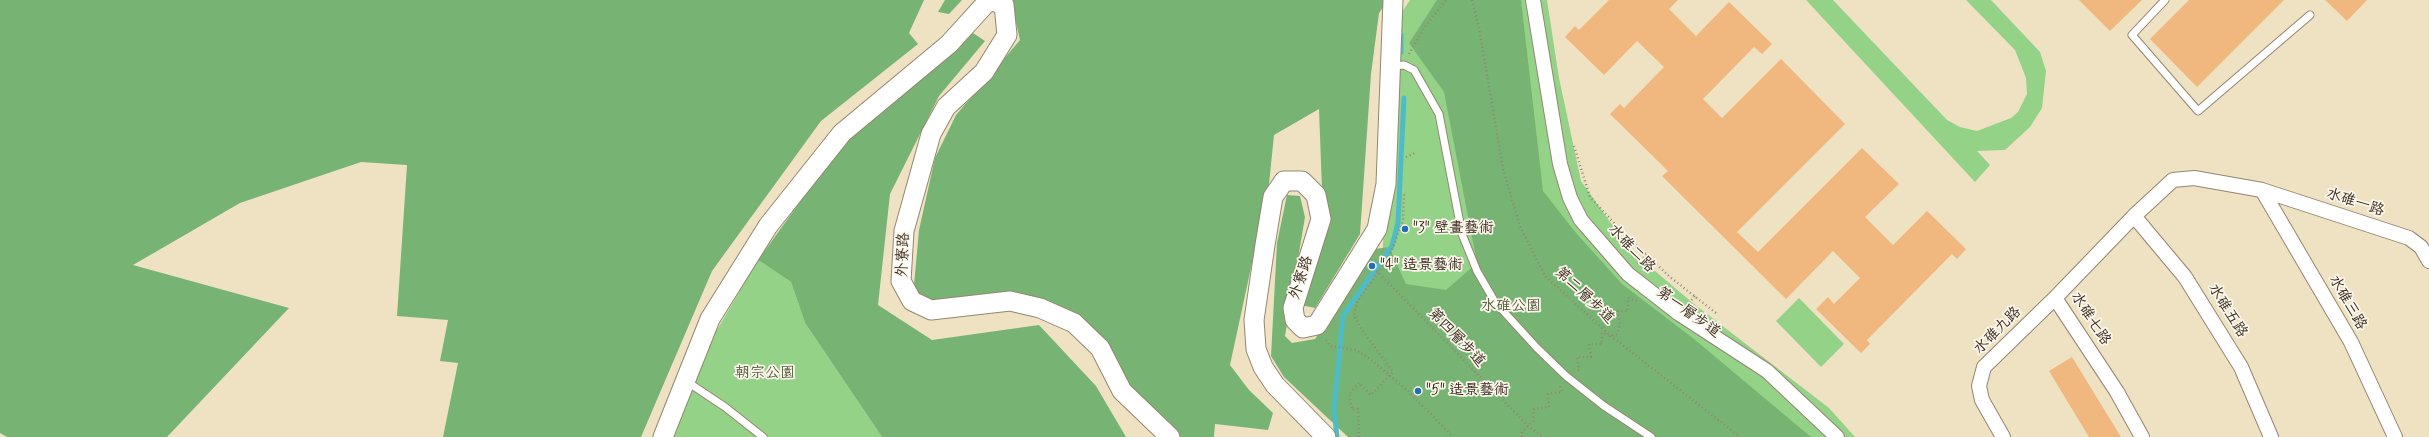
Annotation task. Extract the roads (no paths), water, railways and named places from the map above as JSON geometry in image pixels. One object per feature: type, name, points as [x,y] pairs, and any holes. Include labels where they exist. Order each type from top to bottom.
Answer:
[{"type":"street","name":"外寮路","points":[[663,437],[684,380],[710,319],[768,226],[842,133],[949,44],[990,0],[1004,5],[1007,35],[984,72],[946,107],[931,134],[904,231],[901,281],[912,301],[932,310],[1010,301],[1040,308],[1074,323],[1100,348],[1122,392],[1170,437]]},
{"type":"street","name":"外寮路","points":[[1326,437],[1275,385],[1263,367],[1256,348],[1254,320],[1273,197],[1284,181],[1302,180],[1316,195],[1320,205],[1321,219],[1293,308],[1294,320],[1303,328],[1317,325],[1377,229],[1386,184],[1397,65],[1393,0]]},
{"type":"street","name":"水碓二路","points":[[1533,0],[1560,164],[1570,198],[1581,220],[1628,274],[1678,314],[1767,371],[1837,437]]},
{"type":"street","name":"水碓一路","points":[[2134,216],[2173,180],[2194,178],[2262,190],[2409,238],[2421,247],[2429,261]]},
{"type":"street","name":"水碓三路","points":[[2262,190],[2351,342],[2395,437]]},
{"type":"street","name":"水碓七路","points":[[2134,216],[2055,298],[2117,392],[2142,437]]},
{"type":"street","name":"水碓五路","points":[[2134,216],[2185,277],[2241,367],[2271,437]]},
{"type":"street","name":"水碓九路","points":[[2003,437],[1982,400],[1979,386],[1984,367],[2055,298]]},
{"type":"lane","points":[[2164,0],[2132,35],[2198,111],[2310,15]]},
{"type":"lane","points":[[1397,65],[1414,70],[1439,114],[1462,234],[1478,271],[1495,302],[1536,348],[1566,376],[1604,406],[1651,437]]},
{"type":"lane","points":[[684,380],[725,407],[762,437]]},
{"type":"waterway","points":[[1401,35],[1401,52]]},
{"type":"waterway","points":[[1337,437],[1334,410],[1343,316],[1392,246],[1398,223],[1404,98]]},
{"type":"place","name":"\"3\" 壁畫藝術","points":[[1405,229]]},
{"type":"place","name":"\"4\" 造景藝術","points":[[1372,266]]},
{"type":"place","name":"\"5\" 造景藝術","points":[[1418,391]]},
{"type":"park label","name":"水碓公園","points":[[1511,307]]},
{"type":"park label","name":"朝宗公園","points":[[765,374]]}]
